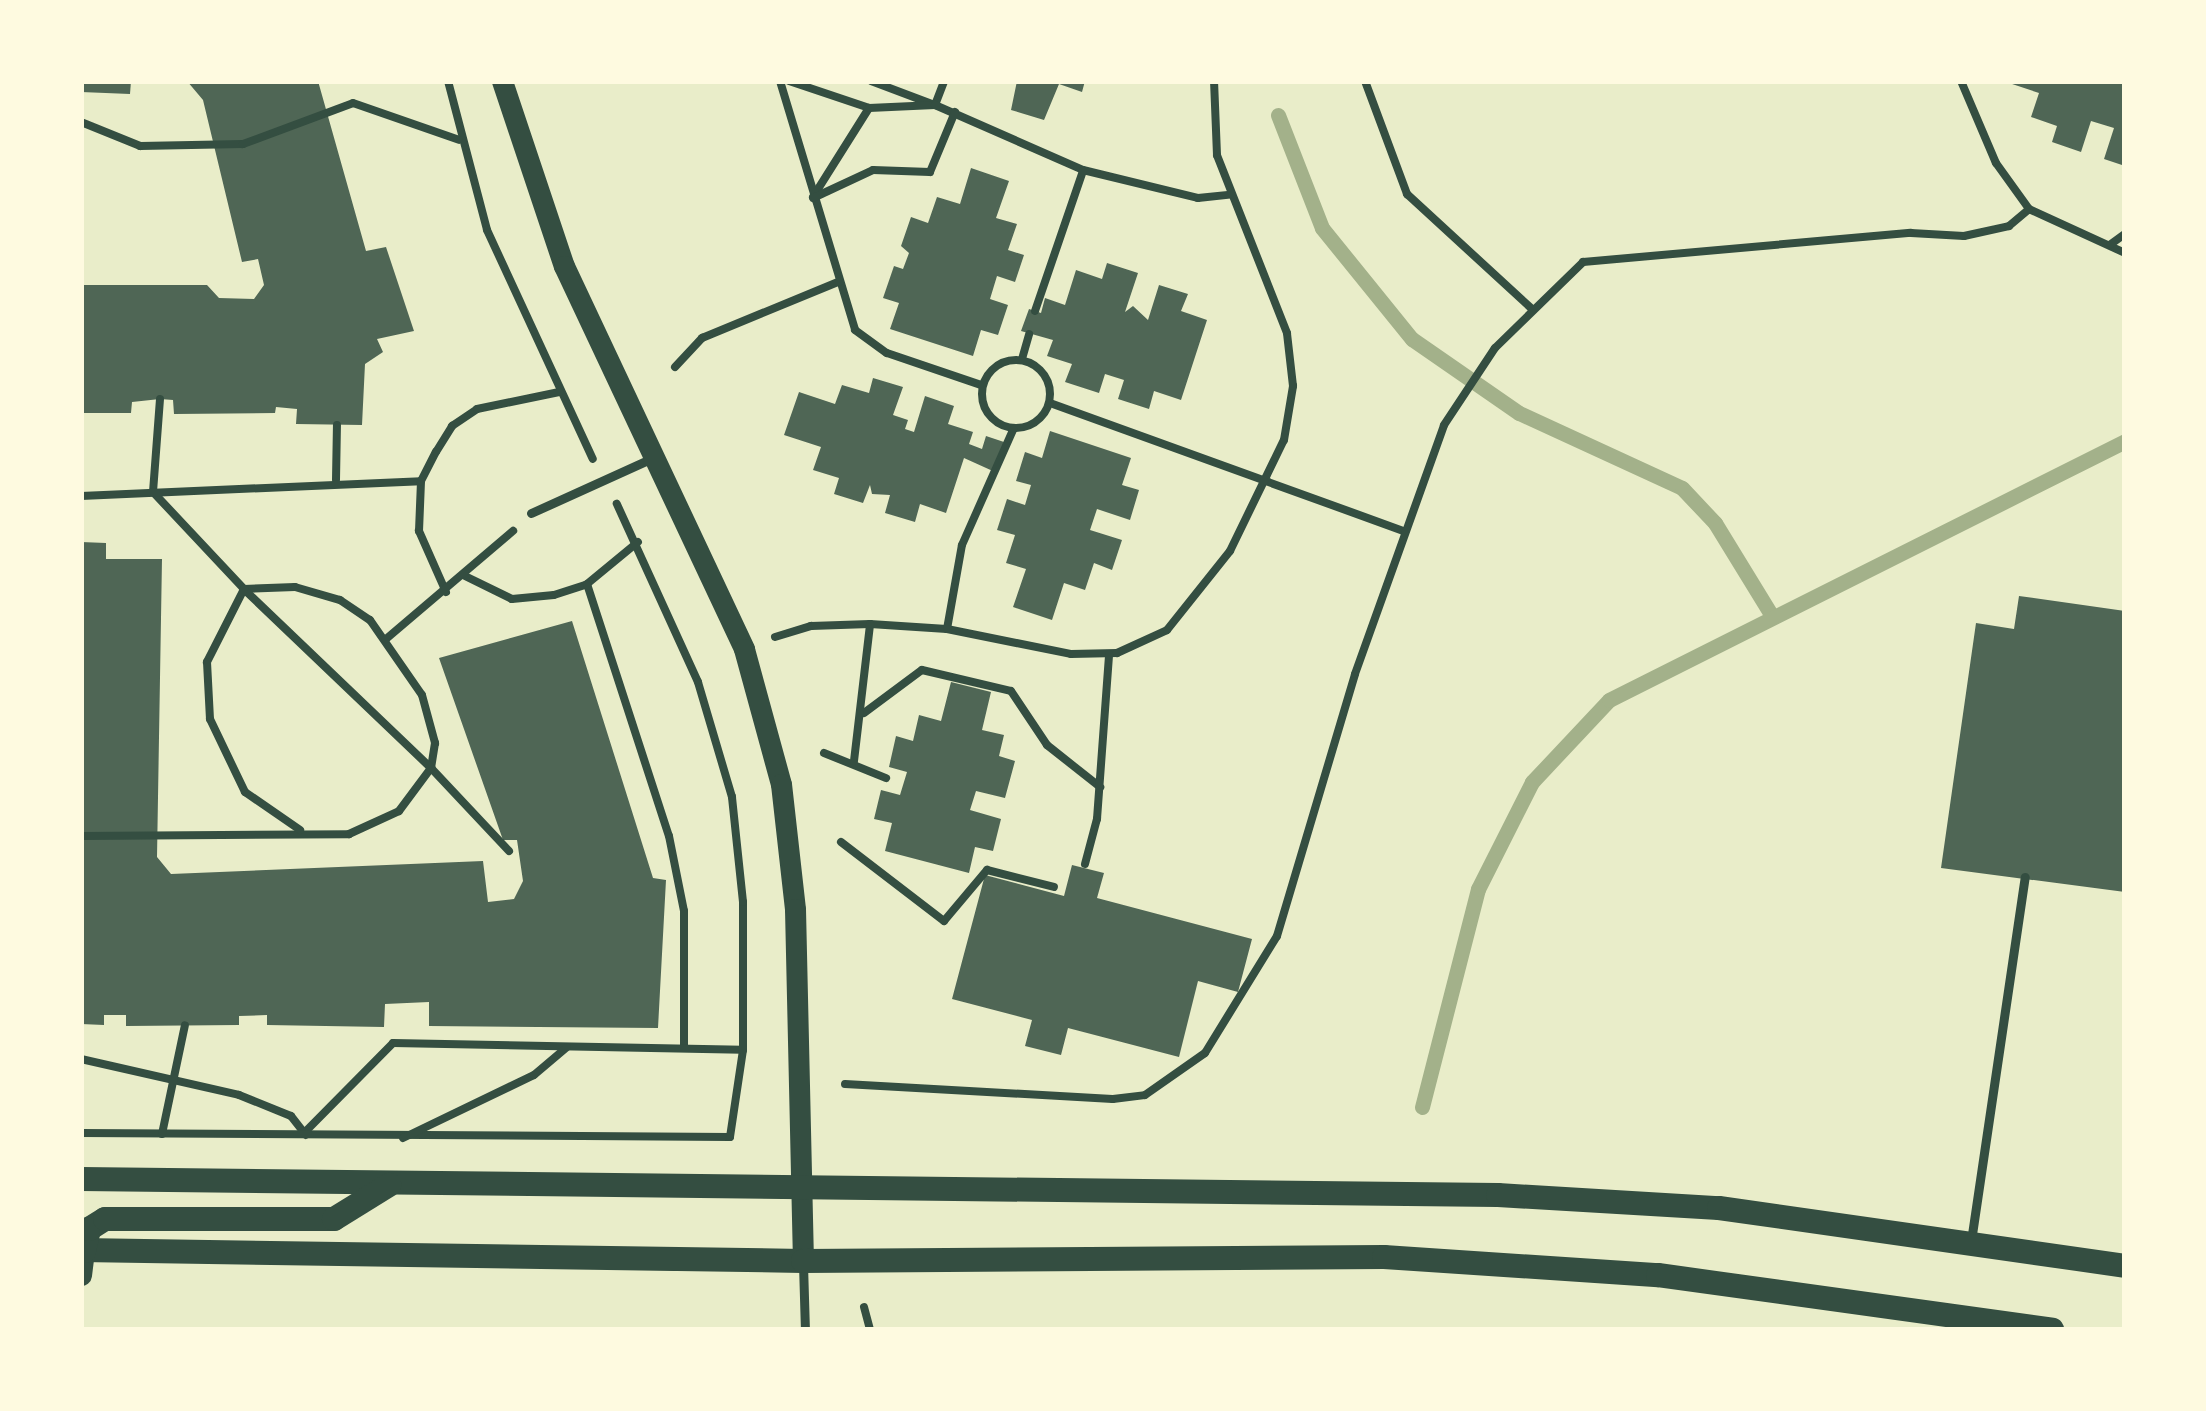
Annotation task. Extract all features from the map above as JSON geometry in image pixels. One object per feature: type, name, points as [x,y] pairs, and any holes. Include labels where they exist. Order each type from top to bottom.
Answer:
[{"type":"main road","points":[[81,1179],[1498,1195],[1719,1208],[1971,1240],[2125,1266]]},
{"type":"main road","points":[[391,1184],[334,1219],[105,1220],[88,1229],[82,1258],[1384,1257],[1658,1275],[2052,1330]]},
{"type":"street","points":[[502,81],[564,266],[744,649],[781,784],[795,909],[803,1261]]},
{"type":"lane","points":[[531,513],[657,456]]},
{"type":"lane","points":[[1971,1240],[2025,877]]},
{"type":"lane","points":[[803,1261],[805,1330]]},
{"type":"path","points":[[81,1133],[730,1137],[742,1050],[743,902],[732,796],[698,682],[638,542],[559,392],[487,230],[448,81]]},
{"type":"path","points":[[784,81],[869,108],[935,105]]},
{"type":"path","points":[[784,81],[812,199],[855,330],[887,353],[981,385]]},
{"type":"path","points":[[871,81],[955,112],[1083,170],[1198,198],[1228,195]]},
{"type":"path","points":[[935,105],[944,81]]},
{"type":"path","points":[[744,649],[811,626],[870,624],[947,629],[1109,654],[1167,630],[1230,551],[1266,487],[1294,386],[1287,333],[1228,195],[1214,81]]},
{"type":"path","points":[[1365,81],[1407,194],[1531,308]]},
{"type":"path","points":[[1961,81],[1996,163],[2029,209],[2125,253]]},
{"type":"path","points":[[81,122],[140,146],[243,144],[353,104],[460,141]]},
{"type":"path","points":[[812,199],[869,108]]},
{"type":"path","points":[[812,199],[873,170],[930,172],[955,112]]},
{"type":"path","points":[[1035,311],[1083,170]]},
{"type":"path","points":[[845,1084],[1113,1099],[1145,1095],[1205,1052],[1277,936],[1402,531],[1444,425],[1495,348],[1531,308],[1597,257],[1964,236],[2009,226],[2029,209]]},
{"type":"path","points":[[2111,244],[2125,234]]},
{"type":"path","points":[[675,367],[702,338],[840,281]]},
{"type":"path","points":[[1022,359],[1029,334]]},
{"type":"path","points":[[1022,359],[1046,375],[1050,403],[1036,424],[1012,430],[987,414],[981,385],[997,364],[1022,359]]},
{"type":"path","points":[[446,592],[419,531],[421,481],[452,426],[477,409],[559,392]]},
{"type":"path","points":[[160,399],[153,492],[244,589],[431,768],[509,851]]},
{"type":"path","points":[[1050,403],[1206,455],[1266,487],[1402,531]]},
{"type":"path","points":[[571,413],[586,406]]},
{"type":"path","points":[[336,480],[337,425]]},
{"type":"path","points":[[947,629],[962,545],[1012,430]]},
{"type":"path","points":[[81,496],[336,480],[421,481]]},
{"type":"path","points":[[386,639],[465,576],[531,513]]},
{"type":"path","points":[[465,576],[512,598],[587,584],[638,542]]},
{"type":"path","points":[[587,584],[669,836],[684,911],[684,1047]]},
{"type":"path","points":[[81,836],[300,830],[349,834],[399,811],[431,768],[435,743],[422,695],[386,639],[340,600],[296,587],[244,589]]},
{"type":"path","points":[[244,589],[207,662],[210,719],[245,792],[300,830]]},
{"type":"path","points":[[854,761],[864,713],[870,624]]},
{"type":"path","points":[[1085,864],[1100,787],[1109,654]]},
{"type":"path","points":[[864,713],[922,670],[1011,691],[1047,746],[1100,787]]},
{"type":"path","points":[[824,753],[854,761],[886,778]]},
{"type":"path","points":[[841,842],[944,921],[987,870],[1054,887]]},
{"type":"path","points":[[161,1134],[185,1025]]},
{"type":"path","points":[[306,1134],[393,1043],[742,1050]]},
{"type":"path","points":[[401,1138],[534,1075],[568,1046]]},
{"type":"path","points":[[81,1059],[174,1075],[239,1095],[306,1134]]},
{"type":"path","points":[[864,1307],[870,1330]]},
{"type":"building","points":[[81,81],[131,81],[130,94],[81,92]]},
{"type":"building","points":[[187,81],[318,81],[366,251],[386,247],[414,331],[377,339],[383,352],[365,364],[362,425],[296,424],[297,409],[276,407],[275,413],[174,414],[173,400],[160,399],[132,402],[131,413],[81,413],[81,285],[207,285],[219,298],[254,299],[264,285],[258,259],[242,262],[203,100]]},
{"type":"building","points":[[1017,81],[1085,81],[1082,92],[1059,84],[1044,120],[1011,110]]},
{"type":"building","points":[[2003,81],[2125,81],[2125,166],[2104,159],[2114,128],[2091,121],[2081,152],[2052,142],[2057,126],[2031,117],[2039,93]]},
{"type":"building","points":[[971,168],[1009,181],[996,218],[1017,224],[1008,250],[1024,255],[1015,282],[997,276],[990,299],[1008,305],[998,335],[981,330],[973,356],[890,329],[899,303],[883,298],[894,266],[903,269],[909,253],[901,246],[911,217],[928,223],[937,197],[960,204]]},
{"type":"building","points":[[1107,263],[1138,273],[1125,312],[1133,306],[1148,320],[1159,285],[1188,294],[1181,311],[1207,320],[1181,400],[1154,391],[1149,409],[1118,399],[1124,380],[1105,374],[1099,393],[1065,382],[1072,364],[1047,356],[1053,340],[1021,331],[1029,309],[1041,313],[1045,298],[1065,305],[1076,270],[1102,279]]},
{"type":"building","points":[[873,378],[903,387],[893,415],[908,420],[905,429],[914,432],[925,396],[954,406],[948,424],[973,432],[969,444],[982,449],[986,436],[1004,442],[995,472],[964,458],[946,513],[920,504],[915,522],[885,513],[890,495],[872,494],[870,485],[863,503],[834,494],[839,478],[813,470],[821,447],[784,435],[799,392],[835,404],[842,385],[869,393]]},
{"type":"building","points":[[1050,431],[1131,458],[1122,485],[1139,490],[1130,520],[1097,509],[1090,530],[1122,540],[1112,570],[1094,563],[1085,590],[1064,583],[1052,620],[1013,607],[1026,569],[1006,563],[1015,535],[997,530],[1007,499],[1025,505],[1031,485],[1016,481],[1025,452],[1042,458]]},
{"type":"building","points":[[81,542],[106,543],[106,559],[162,559],[157,857],[171,874],[483,861],[488,902],[514,899],[523,881],[517,840],[503,840],[439,658],[572,621],[653,878],[666,880],[658,1028],[429,1026],[429,1002],[385,1004],[384,1027],[267,1025],[267,1015],[239,1016],[239,1025],[126,1026],[126,1015],[104,1015],[104,1025],[81,1024]]},
{"type":"building","points":[[2019,596],[2125,611],[2125,892],[1941,868],[1976,623],[2014,629]]},
{"type":"building","points":[[951,682],[991,692],[982,730],[1004,735],[999,756],[1015,761],[1005,798],[976,791],[970,810],[1001,819],[993,851],[975,847],[969,873],[885,851],[892,823],[874,819],[881,790],[900,795],[907,772],[889,767],[896,736],[913,741],[919,715],[941,721]]},
{"type":"building","points":[[1072,865],[1104,873],[1097,898],[1252,939],[1238,992],[1198,981],[1179,1057],[1068,1028],[1061,1055],[1025,1046],[1032,1020],[952,999],[985,875],[1064,896]]},
{"type":"waterway","points":[[1278,115],[1322,228],[1412,339],[1519,413],[1682,488],[1715,523],[1772,616]]},
{"type":"waterway","points":[[1422,1107],[1478,889],[1532,782],[1609,700],[2125,441]]}]
